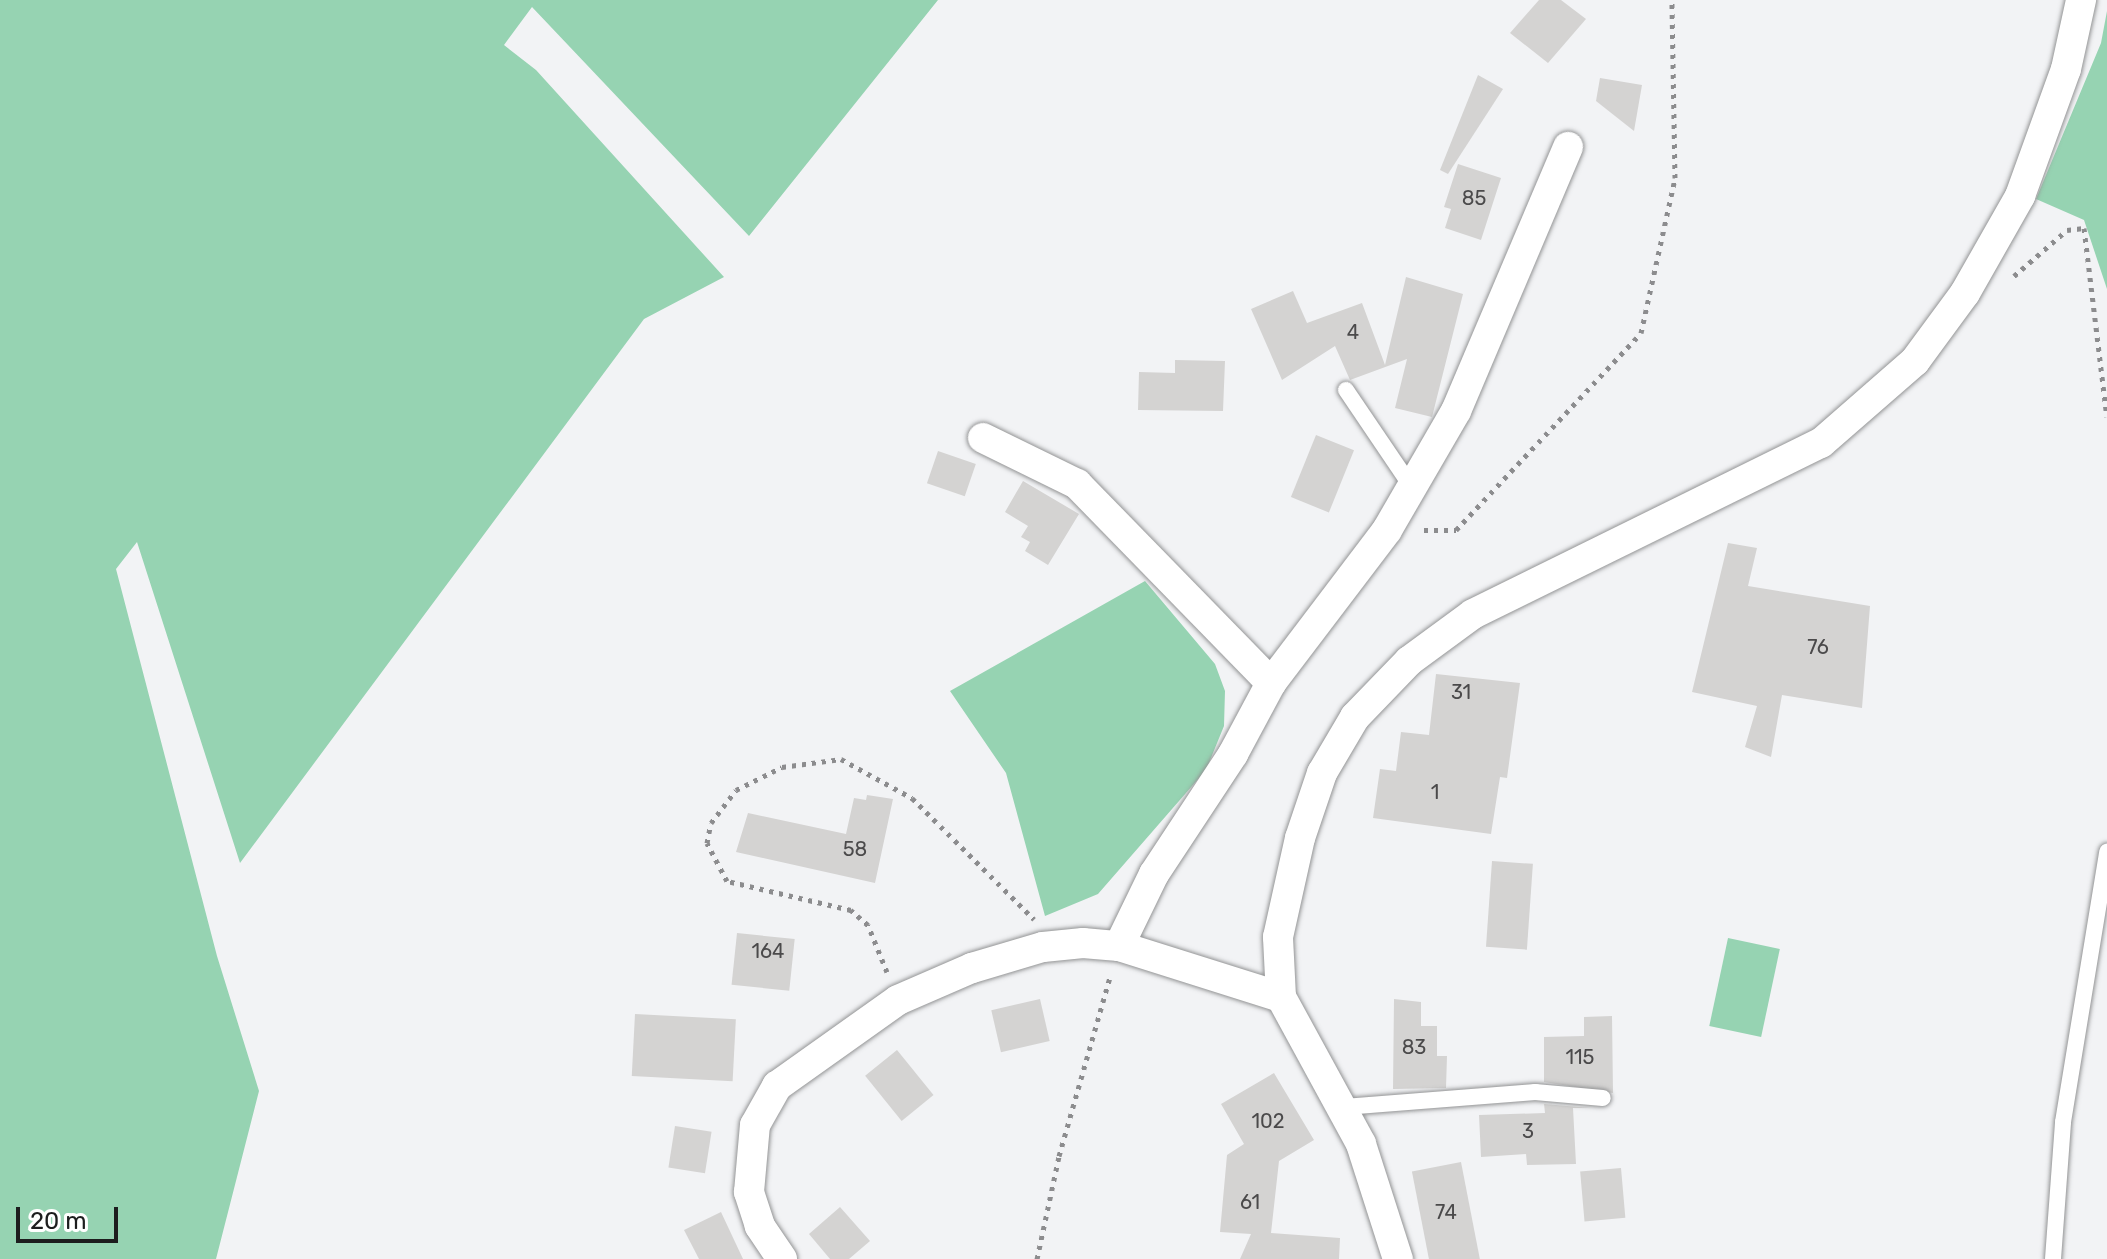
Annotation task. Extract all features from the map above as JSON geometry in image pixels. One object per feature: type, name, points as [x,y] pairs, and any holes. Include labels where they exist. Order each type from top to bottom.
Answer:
[{"type":"street","points":[[1398,1259],[1344,1107],[1281,997],[1278,937],[1300,838],[1322,773],[1355,717],[1409,661],[1473,614],[1821,443],[1915,361],[1965,293],[2020,196],[2066,69],[2081,0]]},
{"type":"street","points":[[1119,946],[1154,874],[1233,754],[1271,683],[1387,530],[1413,489],[1456,411],[1568,147]]},
{"type":"street","points":[[983,438],[1077,484],[1271,683]]},
{"type":"street","points":[[782,1259],[760,1226],[749,1192],[762,1105],[777,1086],[898,1000],[1043,947],[1119,946],[1281,997]]},
{"type":"lane","points":[[1346,390],[1413,489]]},
{"type":"lane","points":[[2053,1259],[2063,1122],[2107,852]]},
{"type":"lane","points":[[1344,1107],[1535,1092],[1603,1098]]},
{"type":"path","points":[[1387,530],[1456,530],[1641,333],[1675,178],[1672,0]]},
{"type":"path","points":[[2001,287],[2067,230],[2084,228],[2107,417]]},
{"type":"path","points":[[898,1000],[868,925],[851,910],[727,881],[707,843],[711,823],[736,790],[782,767],[841,759],[912,798],[1033,917],[1043,947]]},
{"type":"path","points":[[1037,1259],[1059,1156],[1119,946]]},
{"type":"green space","points":[[0,0],[938,0],[749,236],[532,7],[504,45],[536,70],[724,277],[644,319],[240,863],[137,542],[116,569],[217,956],[259,1091],[216,1259],[0,1259]]},
{"type":"green space","points":[[2107,11],[2107,289],[2084,220],[2036,199],[2101,43]]},
{"type":"green space","points":[[1145,581],[1215,664],[1225,691],[1224,726],[1206,770],[1098,894],[1045,916],[1006,773],[950,691]]},
{"type":"green space","points":[[1728,938],[1780,949],[1761,1037],[1709,1026]]},
{"type":"building","points":[[1539,0],[1561,0],[1586,19],[1548,63],[1510,33]]},
{"type":"building","points":[[1478,75],[1503,89],[1448,174],[1440,170]]},
{"type":"building","points":[[1600,78],[1642,85],[1634,131],[1596,101]]},
{"type":"building","points":[[1458,164],[1501,178],[1481,240],[1445,228],[1451,209],[1444,207]]},
{"type":"building","points":[[1406,277],[1463,294],[1432,417],[1395,408],[1407,359],[1350,380],[1335,346],[1282,380],[1251,309],[1293,291],[1307,323],[1362,303],[1385,365]]},
{"type":"building","points":[[1175,360],[1225,361],[1223,411],[1138,410],[1139,372],[1175,373]]},
{"type":"building","points":[[1316,435],[1354,450],[1329,512],[1291,497]]},
{"type":"building","points":[[938,451],[976,464],[965,496],[927,483]]},
{"type":"building","points":[[1023,481],[1079,514],[1048,565],[1025,551],[1030,542],[1021,537],[1028,526],[1005,512]]},
{"type":"building","points":[[1728,543],[1757,548],[1748,586],[1870,606],[1862,708],[1782,695],[1771,757],[1745,747],[1757,706],[1692,692]]},
{"type":"building","points":[[1436,674],[1520,683],[1507,778],[1500,777],[1491,834],[1373,818],[1380,769],[1396,771],[1401,732],[1429,735]]},
{"type":"building","points":[[867,795],[893,799],[875,883],[736,852],[748,813],[846,834],[854,798],[866,800]]},
{"type":"building","points":[[1492,861],[1533,864],[1527,950],[1486,947]]},
{"type":"building","points":[[737,933],[795,939],[789,991],[732,985]]},
{"type":"building","points":[[1040,999],[1050,1041],[1001,1052],[991,1010]]},
{"type":"building","points":[[1394,999],[1421,1002],[1421,1026],[1437,1026],[1437,1056],[1447,1056],[1446,1088],[1393,1089]]},
{"type":"building","points":[[635,1014],[736,1019],[733,1081],[632,1076]]},
{"type":"building","points":[[1612,1016],[1613,1093],[1544,1082],[1544,1037],[1584,1036],[1584,1017]]},
{"type":"building","points":[[897,1050],[934,1095],[902,1121],[865,1076]]},
{"type":"building","points":[[1274,1073],[1314,1140],[1279,1161],[1271,1233],[1340,1238],[1339,1259],[1240,1259],[1251,1234],[1220,1232],[1227,1155],[1244,1144],[1221,1104]]},
{"type":"building","points":[[1544,1104],[1590,1108],[1573,1108],[1576,1164],[1527,1165],[1526,1154],[1481,1157],[1479,1115],[1545,1113]]},
{"type":"building","points":[[675,1126],[712,1132],[705,1173],[668,1167]]},
{"type":"building","points":[[1461,1162],[1480,1259],[1429,1259],[1412,1172]]},
{"type":"building","points":[[1621,1168],[1625,1218],[1585,1221],[1580,1172]]},
{"type":"building","points":[[840,1207],[870,1241],[849,1259],[830,1259],[809,1234]]},
{"type":"building","points":[[721,1212],[743,1259],[699,1259],[684,1230]]}]
